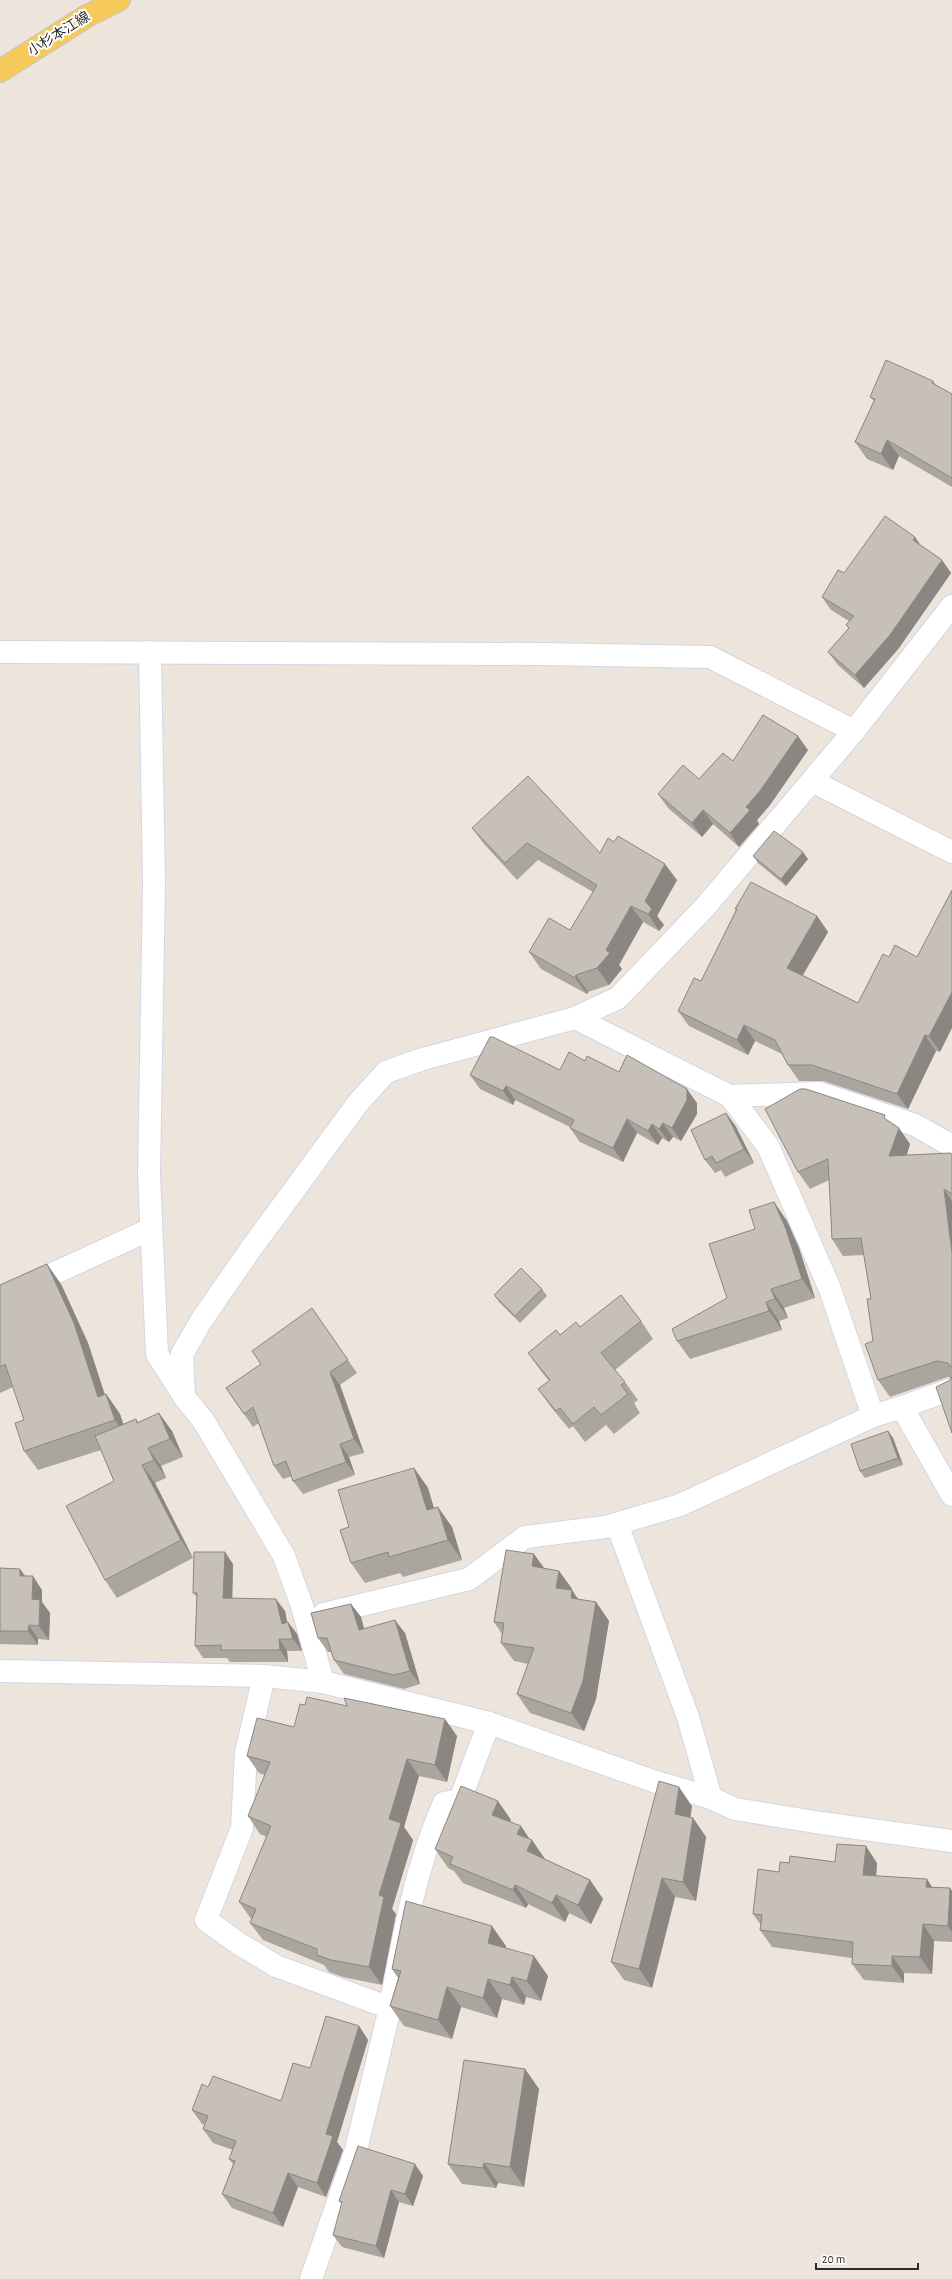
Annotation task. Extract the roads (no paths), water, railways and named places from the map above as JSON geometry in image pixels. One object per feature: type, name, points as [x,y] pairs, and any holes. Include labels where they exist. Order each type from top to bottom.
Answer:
[{"type":"main road","name":"小杉本江線","points":[[0,71],[87,16],[118,0]]},
{"type":"street","points":[[184,1397],[182,1354],[201,1321],[250,1250],[358,1103],[386,1072],[423,1059],[575,1018],[618,998],[704,907],[854,731],[952,606]]},
{"type":"street","points":[[0,652],[535,654],[710,658],[854,731]]},
{"type":"street","points":[[150,652],[154,882],[149,1175],[157,1354],[184,1397],[204,1420],[284,1556],[302,1606],[304,1618],[323,1682]]},
{"type":"street","points":[[812,780],[952,852]]},
{"type":"street","points":[[575,1018],[730,1096],[771,1153],[830,1289],[873,1416]]},
{"type":"street","points":[[730,1096],[820,1093],[915,1125],[952,1146]]},
{"type":"street","points":[[0,1298],[151,1229]]},
{"type":"street","points":[[304,1618],[469,1579],[525,1537],[605,1527],[680,1505],[873,1416],[952,1389]]},
{"type":"street","points":[[902,1407],[952,1495]]},
{"type":"street","points":[[617,1524],[688,1717],[711,1798]]},
{"type":"street","points":[[0,1671],[264,1676],[323,1682],[489,1723],[656,1782],[711,1798],[735,1809],[821,1823],[952,1841]]},
{"type":"street","points":[[264,1676],[246,1753],[242,1828],[206,1920],[238,1943],[276,1966],[390,2008]]},
{"type":"street","points":[[311,2279],[356,2150],[390,2008],[407,1914],[431,1831],[444,1803],[460,1800],[489,1723]]}]
